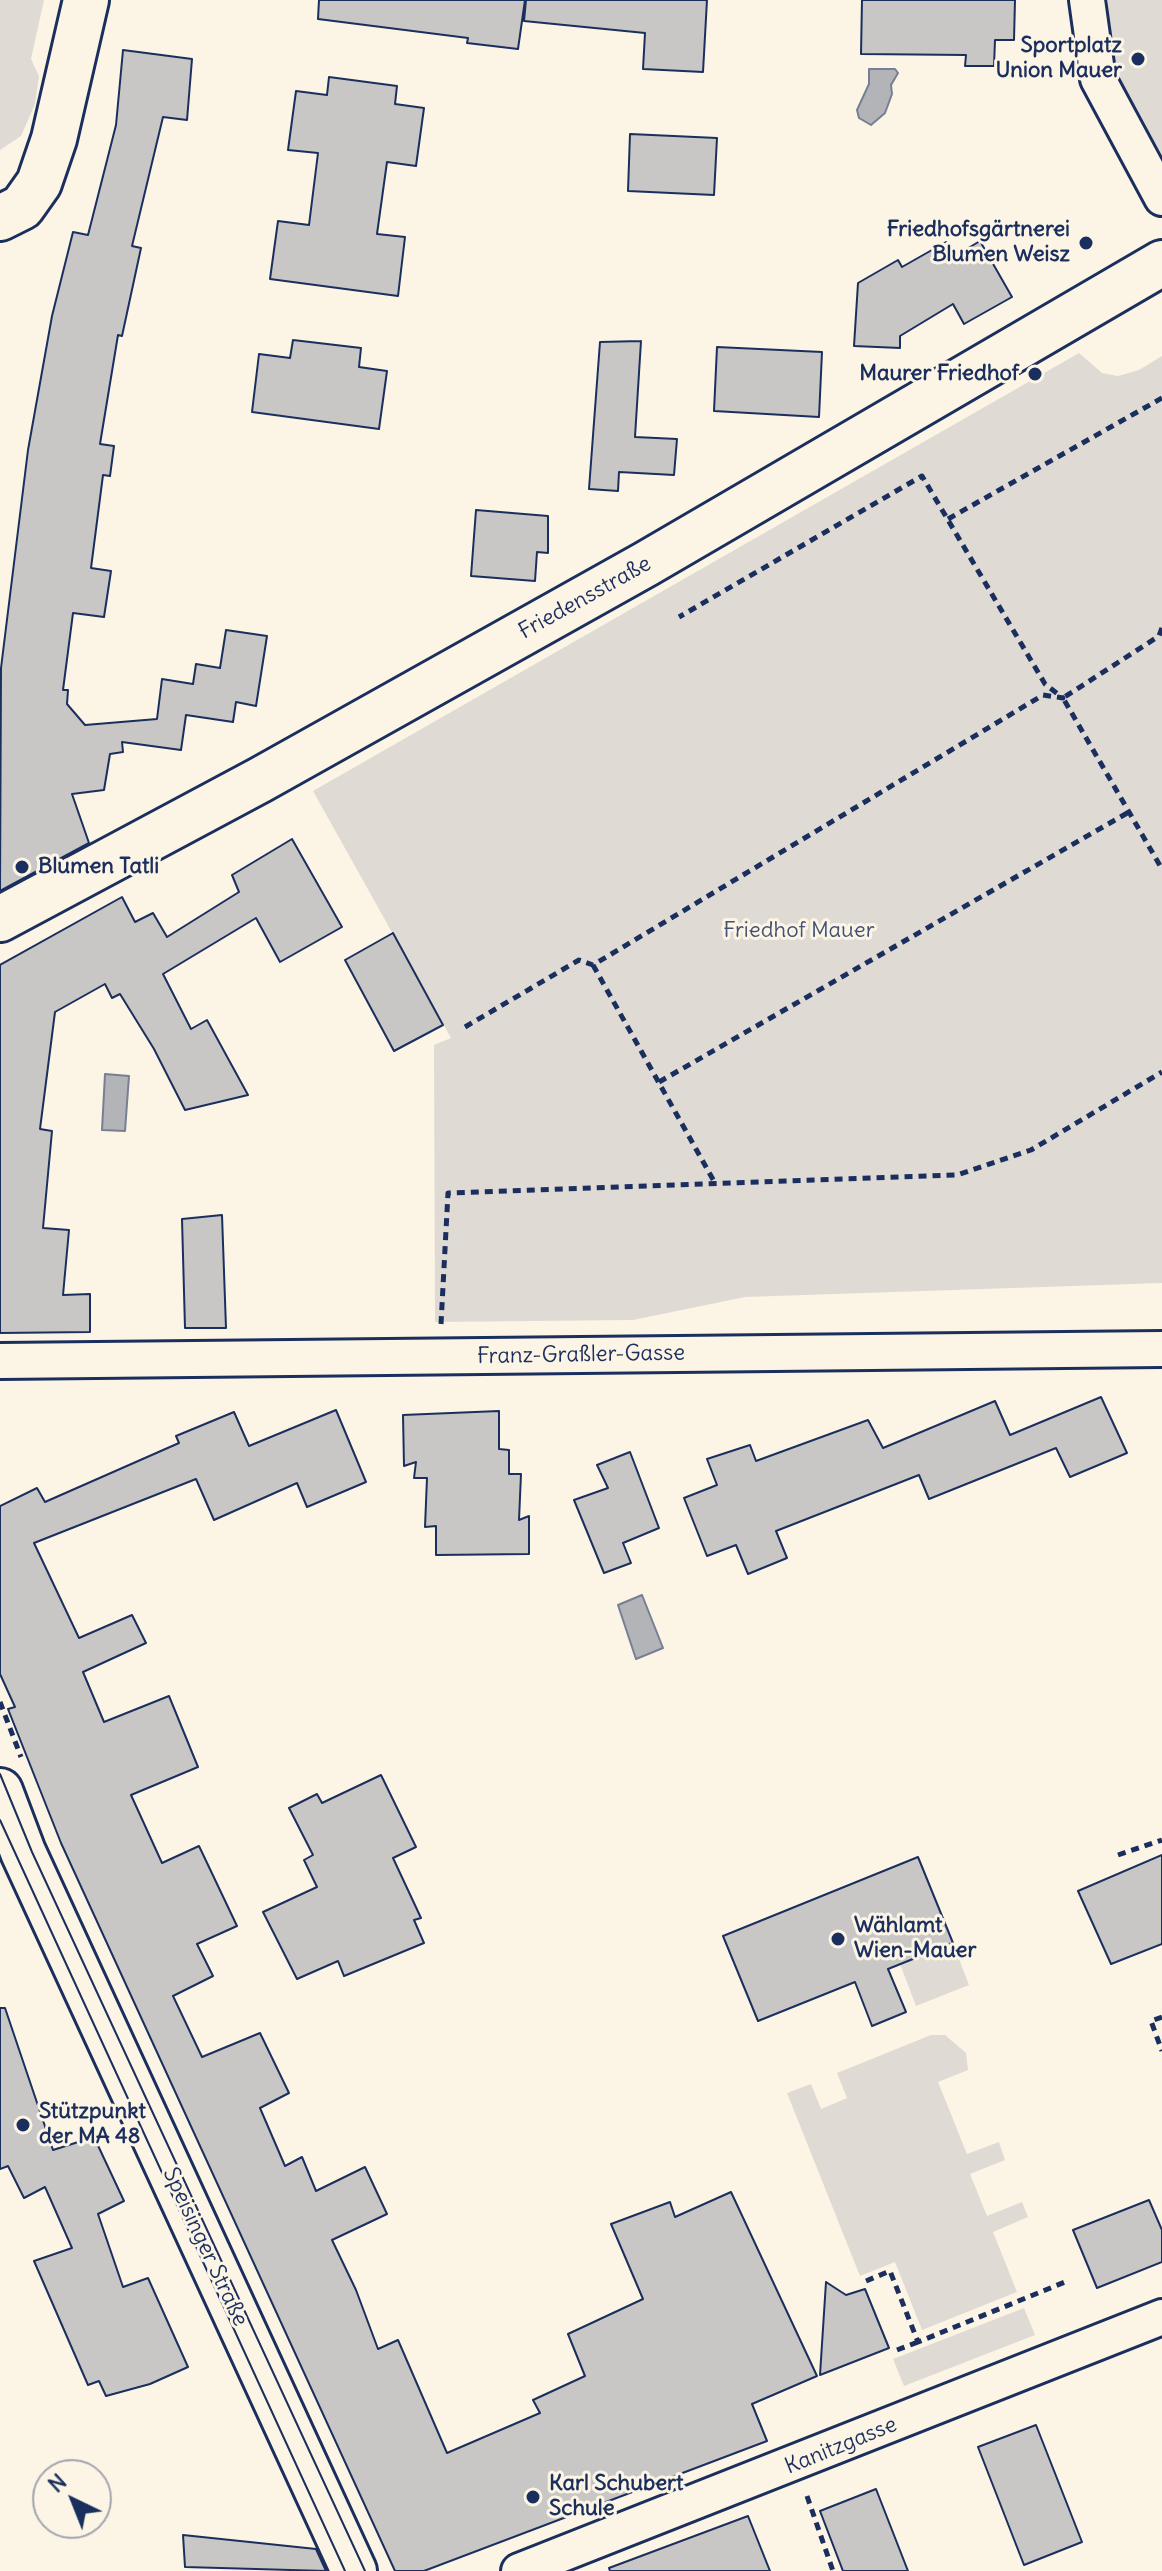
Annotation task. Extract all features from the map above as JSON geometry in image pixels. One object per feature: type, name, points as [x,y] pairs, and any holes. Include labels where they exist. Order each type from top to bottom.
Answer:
[{"type":"street","points":[[0,218],[22,207],[39,183],[54,139],[86,0]]},
{"type":"street","points":[[1087,0],[1098,79],[1162,198]]},
{"type":"street","name":"Friedensstraße","points":[[0,919],[260,780],[646,564],[1162,263]]},
{"type":"street","name":"Franz-Graßler-Gasse","points":[[0,1361],[1162,1349]]},
{"type":"street","name":"Speisinger Straße","points":[[0,1791],[23,1852],[354,2571]]},
{"type":"street","name":"Kanitzgasse","points":[[519,2571],[1162,2317]]},
{"type":"path","points":[[948,519],[1162,398]]},
{"type":"path","points":[[679,617],[922,476],[1045,684],[1063,698],[1162,869]]},
{"type":"path","points":[[593,965],[1043,695],[1063,698],[1159,636],[1162,628]]},
{"type":"path","points":[[659,1082],[1129,812]]},
{"type":"path","points":[[465,1027],[579,960],[593,965],[715,1183]]},
{"type":"path","points":[[440,1357],[448,1193],[957,1175],[1031,1150],[1162,1072]]},
{"type":"path","points":[[1118,1855],[1162,1840]]},
{"type":"path","points":[[1162,2017],[1151,2021],[1162,2051]]},
{"type":"path","points":[[866,2281],[890,2271],[918,2342]]},
{"type":"path","points":[[897,2350],[1065,2282]]},
{"type":"path","points":[[804,2488],[833,2571]]},
{"type":"green space","points":[[0,0],[44,0],[31,59],[39,76],[35,104],[21,136],[0,150]]},
{"type":"green space","name":"Sportplatz Union Mauer","points":[[1108,0],[1162,0],[1162,157],[1142,131],[1119,83],[1109,35]]},
{"type":"green space","name":"Friedhof Mauer","points":[[1079,353],[1102,373],[1118,376],[1139,370],[1162,356],[1162,1283],[745,1297],[633,1320],[435,1322],[434,1045],[451,1038],[313,791]]},
{"type":"green space","points":[[953,1943],[969,1985],[916,2006],[900,1964]]},
{"type":"green space","points":[[931,2035],[945,2035],[966,2053],[968,2070],[938,2082],[967,2154],[999,2142],[1005,2160],[970,2174],[987,2216],[1022,2202],[1028,2217],[993,2232],[1017,2292],[922,2330],[895,2262],[860,2276],[787,2093],[811,2084],[821,2109],[847,2098],[837,2073]]},
{"type":"green space","points":[[1024,2308],[1035,2335],[904,2386],[893,2359]]},
{"type":"shaded area","points":[[869,69],[895,69],[898,73],[891,85],[892,94],[885,113],[871,125],[859,118],[857,110],[869,84]]},
{"type":"shaded area","points":[[105,1074],[129,1076],[125,1131],[102,1130]]},
{"type":"shaded area","points":[[642,1595],[663,1648],[636,1659],[618,1605]]},
{"type":"building","points":[[319,0],[525,0],[518,49],[467,43],[468,38],[318,19]]},
{"type":"building","points":[[526,0],[707,0],[703,72],[643,69],[645,33],[524,21]]},
{"type":"building","points":[[862,0],[1015,0],[1014,40],[995,40],[994,66],[965,66],[966,55],[861,54]]},
{"type":"building","points":[[123,50],[192,59],[187,120],[163,117],[132,246],[141,248],[122,336],[118,335],[100,444],[114,446],[110,476],[103,475],[91,568],[111,571],[104,617],[73,613],[63,690],[68,690],[67,704],[85,725],[157,719],[162,679],[193,684],[196,664],[220,668],[226,630],[267,636],[256,706],[236,702],[233,722],[186,715],[181,750],[122,742],[123,752],[110,754],[104,790],[72,794],[89,843],[0,891],[1,668],[28,450],[52,316],[73,232],[88,235],[116,125]]},
{"type":"building","points":[[329,77],[397,86],[395,104],[424,108],[416,166],[387,162],[377,234],[405,237],[398,296],[270,279],[278,221],[309,225],[318,153],[288,150],[296,91],[327,95]]},
{"type":"building","points":[[630,134],[717,138],[714,195],[628,191]]},
{"type":"building","points":[[980,241],[1012,297],[964,324],[953,304],[900,336],[900,348],[854,346],[858,283],[898,260],[902,267],[946,242],[955,256]]},
{"type":"building","points":[[293,340],[361,348],[359,367],[387,371],[379,429],[252,412],[259,354],[290,358]]},
{"type":"building","points":[[641,341],[635,437],[677,439],[674,475],[619,472],[618,491],[589,489],[600,342]]},
{"type":"building","points":[[717,347],[822,352],[819,417],[714,411]]},
{"type":"building","points":[[476,510],[548,516],[548,553],[537,552],[535,581],[471,576]]},
{"type":"building","points":[[292,839],[342,927],[280,962],[256,918],[163,974],[191,1029],[207,1020],[248,1095],[185,1110],[154,1049],[120,994],[112,998],[105,984],[55,1012],[40,1129],[52,1131],[43,1228],[69,1230],[63,1295],[90,1294],[90,1332],[0,1333],[0,965],[122,897],[135,922],[153,913],[167,937],[239,892],[232,875]]},
{"type":"building","points":[[393,933],[443,1025],[394,1051],[345,960]]},
{"type":"building","points":[[222,1215],[226,1328],[185,1328],[182,1219]]},
{"type":"building","points":[[1101,1397],[1127,1453],[1070,1477],[1056,1448],[929,1499],[919,1475],[776,1531],[787,1558],[748,1574],[736,1545],[707,1556],[684,1498],[717,1485],[707,1459],[750,1445],[756,1461],[868,1420],[883,1448],[995,1401],[1010,1435]]},
{"type":"building","points":[[336,1410],[366,1482],[307,1507],[297,1483],[214,1520],[196,1479],[34,1543],[79,1638],[132,1615],[146,1643],[83,1672],[104,1722],[169,1696],[198,1767],[131,1795],[162,1863],[199,1846],[237,1926],[197,1944],[213,1976],[173,1996],[202,2057],[260,2033],[289,2093],[260,2108],[285,2166],[302,2157],[316,2191],[365,2167],[387,2214],[332,2240],[356,2290],[378,2349],[398,2340],[447,2453],[540,2413],[533,2400],[585,2376],[568,2334],[643,2299],[611,2224],[670,2202],[675,2217],[731,2192],[817,2376],[752,2404],[767,2441],[424,2571],[395,2571],[61,1843],[8,1709],[15,1707],[0,1674],[0,1506],[37,1488],[45,1502],[179,1443],[176,1436],[234,1412],[249,1446]]},
{"type":"building","points":[[499,1411],[499,1449],[509,1450],[509,1474],[521,1474],[519,1520],[529,1516],[529,1554],[436,1555],[436,1526],[425,1527],[427,1478],[414,1478],[416,1462],[404,1466],[403,1415]]},
{"type":"building","points":[[630,1452],[659,1528],[623,1543],[631,1563],[604,1573],[574,1500],[608,1488],[597,1465]]},
{"type":"building","points":[[381,1775],[416,1847],[393,1858],[421,1918],[414,1920],[424,1943],[344,1976],[338,1961],[297,1979],[263,1912],[317,1887],[304,1860],[313,1855],[289,1808],[317,1794],[322,1803]]},
{"type":"building","points":[[1162,1855],[1162,1944],[1111,1964],[1078,1891]]},
{"type":"building","name":"Wählamt Wien-Mauer","points":[[918,1857],[953,1943],[888,1969],[906,2012],[872,2026],[855,1982],[758,2021],[723,1936]]},
{"type":"building","points":[[0,2008],[5,2008],[53,2150],[94,2137],[124,2201],[98,2214],[123,2287],[148,2278],[188,2367],[150,2384],[106,2396],[99,2381],[88,2385],[34,2261],[72,2248],[45,2187],[24,2198],[8,2166],[0,2169]]},
{"type":"building","points":[[1149,2200],[1162,2230],[1162,2262],[1097,2288],[1073,2230]]},
{"type":"building","points":[[826,2282],[846,2295],[865,2289],[889,2348],[820,2375]]},
{"type":"building","points":[[1036,2425],[1082,2542],[1024,2565],[978,2447]]},
{"type":"building","points":[[876,2489],[908,2571],[843,2571],[820,2511]]},
{"type":"building","points":[[748,2516],[770,2571],[610,2571],[609,2568]]},
{"type":"building","points":[[183,2535],[316,2549],[326,2571],[185,2567]]},
{"type":"tram line","points":[[0,1774],[32,1852],[365,2571]]},
{"type":"tram line","points":[[0,1820],[345,2571]]},
{"type":"place","name":"Sportplatz Union Mauer","points":[[1138,59]]},
{"type":"place","name":"Friedhofsgärtnerei Blumen Weisz","points":[[1086,243]]},
{"type":"place","name":"Maurer Friedhof","points":[[1035,374]]},
{"type":"place","name":"Blumen Tatli","points":[[22,867]]},
{"type":"place","name":"Wählamt Wien-Mauer","points":[[838,1939]]},
{"type":"place","name":"Stützpunkt der MA 48","points":[[23,2125]]},
{"type":"place","name":"Karl Schubert Schule","points":[[533,2497]]}]
